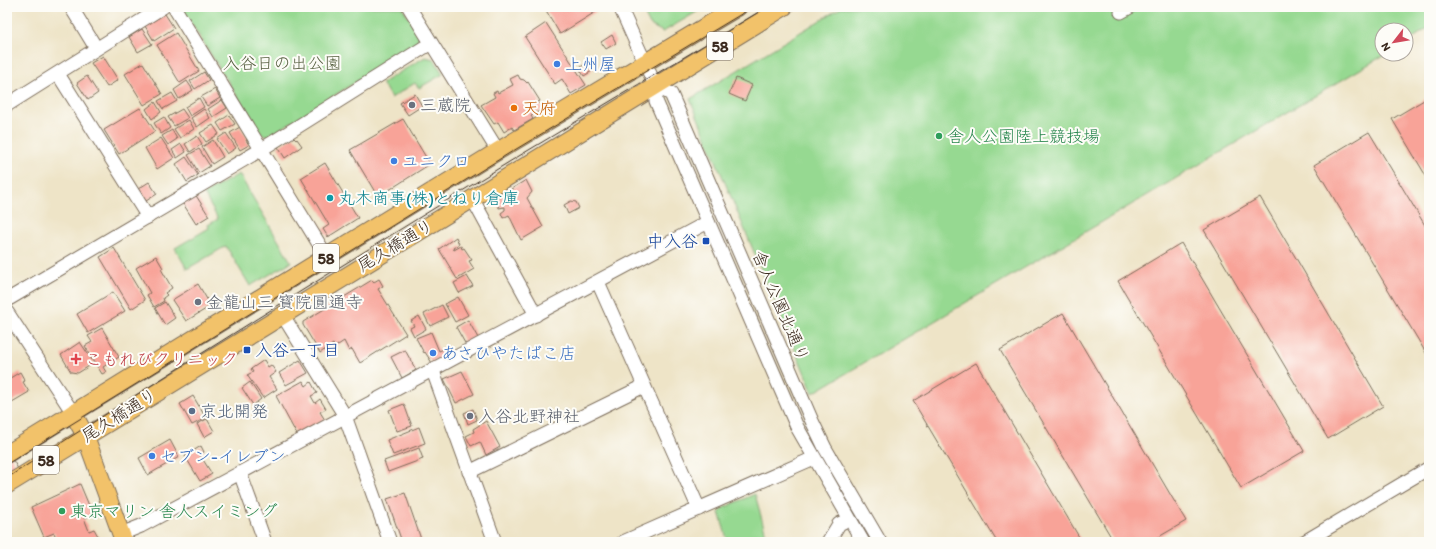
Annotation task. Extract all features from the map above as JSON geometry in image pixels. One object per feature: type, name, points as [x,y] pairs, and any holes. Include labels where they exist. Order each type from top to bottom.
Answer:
[{"type":"main road","name":"尾久橋通り","points":[[7,454],[498,151],[738,7]]},
{"type":"main road","name":"尾久橋通り","points":[[7,485],[282,314],[784,7]]},
{"type":"main road","points":[[73,413],[86,435],[123,538]]},
{"type":"street","points":[[71,7],[96,48]]},
{"type":"street","points":[[7,105],[163,7]]},
{"type":"street","points":[[174,7],[327,257]]},
{"type":"street","points":[[409,7],[498,151]]},
{"type":"street","name":"舎人公園北通り","points":[[620,7],[655,85],[656,101],[781,391],[814,458],[863,542]]},
{"type":"street","points":[[7,300],[262,149],[431,43]]},
{"type":"street","points":[[58,74],[148,217]]},
{"type":"street","name":"舎人公園北通り","points":[[655,85],[671,94],[812,421],[825,448],[880,542]]},
{"type":"street","points":[[472,198],[536,315]]},
{"type":"street","points":[[123,538],[137,528],[345,416],[433,371],[708,222]]},
{"type":"street","points":[[598,282],[699,508]]},
{"type":"street","points":[[7,312],[73,413]]},
{"type":"street","points":[[282,314],[345,416],[390,542]]},
{"type":"street","points":[[433,371],[494,542]]},
{"type":"street","points":[[469,472],[644,386]]},
{"type":"street","points":[[623,542],[814,458]]},
{"type":"street","points":[[1304,542],[1429,468]]},
{"type":"street","points":[[240,473],[265,542]]},
{"type":"street","points":[[828,542],[839,524],[849,518]]},
{"type":"green space","name":"入谷日の出公園","points":[[181,7],[402,7],[419,34],[417,44],[269,136],[261,134]]},
{"type":"green space","points":[[641,7],[705,7],[663,32],[650,25]]},
{"type":"green space","points":[[842,7],[1429,7],[1429,28],[1414,37],[1414,22],[1374,22],[1374,61],[813,393],[690,99]]},
{"type":"green space","points":[[425,57],[434,59],[443,74],[419,88],[415,83],[391,98],[382,83]]},
{"type":"green space","points":[[239,174],[291,262],[250,286],[226,246],[187,269],[175,248],[209,228],[208,225],[218,219],[204,194]]},
{"type":"green space","points":[[755,494],[768,542],[728,542],[719,512],[723,508]]},
{"type":"building","points":[[544,7],[594,7],[597,11],[560,34]]},
{"type":"building","points":[[165,14],[174,28],[154,41],[145,26]]},
{"type":"building","points":[[546,23],[586,85],[571,94],[562,79],[555,84],[525,37]]},
{"type":"building","points":[[142,29],[152,44],[138,52],[129,37]]},
{"type":"building","points":[[176,33],[199,71],[180,83],[157,45]]},
{"type":"building","points":[[612,35],[616,43],[606,49],[601,42]]},
{"type":"building","points":[[103,56],[118,80],[107,87],[91,63]]},
{"type":"building","points":[[592,60],[596,67],[593,69],[589,62]]},
{"type":"building","points":[[143,63],[162,94],[144,105],[125,74]]},
{"type":"building","points":[[587,63],[592,71],[584,76],[579,68]]},
{"type":"building","points":[[204,72],[209,80],[195,89],[190,81]]},
{"type":"building","points":[[518,75],[520,79],[527,83],[528,82],[540,101],[538,102],[543,109],[531,116],[533,119],[514,130],[512,127],[504,132],[498,122],[494,124],[481,105],[495,97],[493,93],[497,91],[498,93],[513,85],[510,79]]},
{"type":"building","points":[[87,76],[98,93],[88,100],[77,83]]},
{"type":"building","points":[[736,78],[752,85],[745,101],[729,94]]},
{"type":"building","points":[[187,81],[193,90],[179,99],[174,90]]},
{"type":"building","points":[[215,89],[220,98],[207,106],[201,97]]},
{"type":"building","points":[[172,93],[177,101],[163,109],[158,101]]},
{"type":"building","points":[[415,94],[422,106],[408,115],[400,103]]},
{"type":"building","points":[[1429,97],[1429,181],[1392,119]]},
{"type":"building","points":[[199,98],[204,107],[190,116],[185,107]]},
{"type":"building","points":[[222,100],[227,108],[213,117],[208,109]]},
{"type":"building","points":[[155,102],[161,112],[152,119],[146,109]]},
{"type":"building","points":[[140,108],[155,131],[119,154],[104,130]]},
{"type":"building","points":[[182,109],[188,118],[174,126],[168,117]]},
{"type":"building","points":[[204,109],[210,118],[197,127],[191,118]]},
{"type":"building","points":[[229,115],[235,124],[222,131],[217,123]]},
{"type":"building","points":[[164,117],[170,128],[161,134],[154,123]]},
{"type":"building","points":[[403,119],[430,164],[378,197],[350,150]]},
{"type":"building","points":[[189,120],[194,129],[180,138],[174,129]]},
{"type":"building","points":[[213,125],[219,134],[206,142],[200,133]]},
{"type":"building","points":[[240,127],[248,139],[246,140],[249,145],[240,150],[230,133]]},
{"type":"building","points":[[172,130],[177,139],[168,145],[162,136]]},
{"type":"building","points":[[1369,132],[1429,232],[1429,358],[1314,165]]},
{"type":"building","points":[[226,133],[236,148],[227,154],[217,139]]},
{"type":"building","points":[[197,136],[202,144],[190,152],[185,144]]},
{"type":"building","points":[[293,137],[296,140],[297,139],[302,146],[285,158],[278,147]]},
{"type":"building","points":[[161,138],[174,158],[157,169],[145,148]]},
{"type":"building","points":[[213,140],[223,157],[212,164],[202,147]]},
{"type":"building","points":[[181,144],[186,152],[177,158],[172,150]]},
{"type":"building","points":[[199,149],[210,166],[199,173],[188,155]]},
{"type":"building","points":[[186,157],[198,175],[187,182],[176,164]]},
{"type":"building","name":"丸木商事(株)とねり倉庫","points":[[325,163],[358,218],[328,237],[323,229],[329,225],[301,178]]},
{"type":"building","points":[[526,180],[532,192],[527,198],[543,227],[521,240],[509,215],[503,218],[501,213],[505,210],[505,207],[499,208],[496,201],[498,197]]},
{"type":"building","points":[[149,182],[157,194],[146,201],[138,189]]},
{"type":"building","points":[[195,194],[209,216],[196,224],[182,202]]},
{"type":"building","points":[[1260,197],[1383,406],[1328,439],[1204,230]]},
{"type":"building","points":[[571,201],[576,202],[579,208],[568,214],[564,205]]},
{"type":"building","points":[[456,237],[459,244],[453,248],[454,250],[461,246],[462,249],[464,248],[472,260],[469,261],[474,269],[457,279],[439,249]]},
{"type":"building","points":[[1181,243],[1304,451],[1241,488],[1118,281]]},
{"type":"building","points":[[114,248],[145,300],[131,309],[100,257]]},
{"type":"building","points":[[156,256],[163,268],[161,269],[172,288],[165,293],[167,295],[163,298],[164,301],[154,307],[147,295],[150,293],[136,268]]},
{"type":"building","points":[[467,276],[473,286],[459,293],[454,283]]},
{"type":"building","points":[[379,279],[383,286],[378,289],[406,334],[360,363],[352,349],[349,351],[344,341],[335,347],[333,344],[320,353],[303,325],[303,322],[372,280],[374,282]]},
{"type":"building","points":[[198,284],[211,306],[186,321],[172,300]]},
{"type":"building","points":[[113,292],[125,311],[88,333],[77,314]]},
{"type":"building","points":[[458,297],[468,315],[455,322],[445,304]]},
{"type":"building","points":[[165,302],[175,318],[165,325],[155,308]]},
{"type":"building","points":[[442,305],[448,317],[430,326],[424,314]]},
{"type":"building","points":[[1063,313],[1186,521],[1150,542],[1114,542],[1000,350]]},
{"type":"building","points":[[419,316],[426,329],[414,336],[410,328],[414,326],[411,321]]},
{"type":"building","points":[[468,320],[478,338],[466,345],[456,327]]},
{"type":"building","points":[[102,328],[119,357],[103,367],[106,372],[102,374],[85,346],[92,342],[88,336]]},
{"type":"building","points":[[431,332],[439,351],[446,348],[448,353],[432,363],[425,352],[424,353],[416,338]]},
{"type":"building","points":[[80,342],[94,363],[78,373],[71,372],[61,355]]},
{"type":"building","points":[[405,350],[416,370],[402,378],[391,357]]},
{"type":"building","points":[[264,360],[268,367],[271,365],[276,372],[269,377],[277,389],[263,398],[247,375],[253,372],[251,369]]},
{"type":"building","points":[[300,360],[308,373],[286,385],[279,373]]},
{"type":"building","points":[[976,363],[1082,542],[997,542],[913,401]]},
{"type":"building","points":[[462,371],[474,394],[456,403],[444,379]]},
{"type":"building","points":[[20,372],[25,381],[23,382],[29,392],[7,405],[7,380]]},
{"type":"building","points":[[303,381],[306,386],[311,382],[317,393],[311,396],[315,403],[320,399],[326,409],[320,412],[325,420],[297,435],[276,396]]},
{"type":"building","points":[[250,382],[261,399],[253,405],[242,388]]},
{"type":"building","points":[[193,396],[206,418],[192,425],[180,404]]},
{"type":"building","points":[[404,404],[412,426],[397,431],[389,410]]},
{"type":"building","points":[[473,409],[477,420],[468,424],[464,413]]},
{"type":"building","points":[[207,419],[214,431],[204,437],[197,424]]},
{"type":"building","points":[[486,421],[500,447],[486,455],[480,442],[471,446],[466,436],[474,432],[473,429]]},
{"type":"building","points":[[419,427],[425,443],[393,455],[387,440]]},
{"type":"building","points":[[170,440],[179,457],[148,475],[139,458]]},
{"type":"building","points":[[201,446],[204,452],[200,455],[212,474],[200,481],[185,456]]},
{"type":"building","points":[[419,448],[423,459],[388,472],[384,461]]},
{"type":"building","points":[[10,455],[21,474],[7,483],[7,457]]},
{"type":"building","name":"東京マリン 舎人スイミング","points":[[80,484],[93,515],[84,518],[89,531],[94,529],[98,536],[87,542],[58,542],[54,533],[44,537],[31,507]]},
{"type":"building","points":[[405,493],[422,542],[402,542],[387,499]]},
{"type":"tram line","points":[[7,464],[508,154],[753,7]]},
{"type":"tram line","points":[[7,478],[320,279],[509,162],[767,7]]},
{"type":"place","name":"上州屋","points":[[557,64]]},
{"type":"place","name":"三蔵院","points":[[412,105]]},
{"type":"place","name":"天府","points":[[514,108]]},
{"type":"place","name":"舎人公園陸上競技場","points":[[939,136]]},
{"type":"place","name":"ユニクロ","points":[[394,161]]},
{"type":"place","name":"丸木商事(株)とねり倉庫","points":[[330,198]]},
{"type":"place","name":"中入谷","points":[[706,241]]},
{"type":"place","name":"金龍山三 寳院圓通寺","points":[[198,302]]},
{"type":"place","name":"入谷一丁目","points":[[247,350]]},
{"type":"place","name":"あさひやたばこ店","points":[[433,353]]},
{"type":"place","name":"こもれびクリニック","points":[[76,359]]},
{"type":"place","name":"京北開発","points":[[192,411]]},
{"type":"place","name":"入谷北野神社","points":[[470,416]]},
{"type":"place","name":"セブン-イレブン","points":[[152,456]]},
{"type":"place","name":"東京マリン 舎人スイミング","points":[[62,511]]}]
